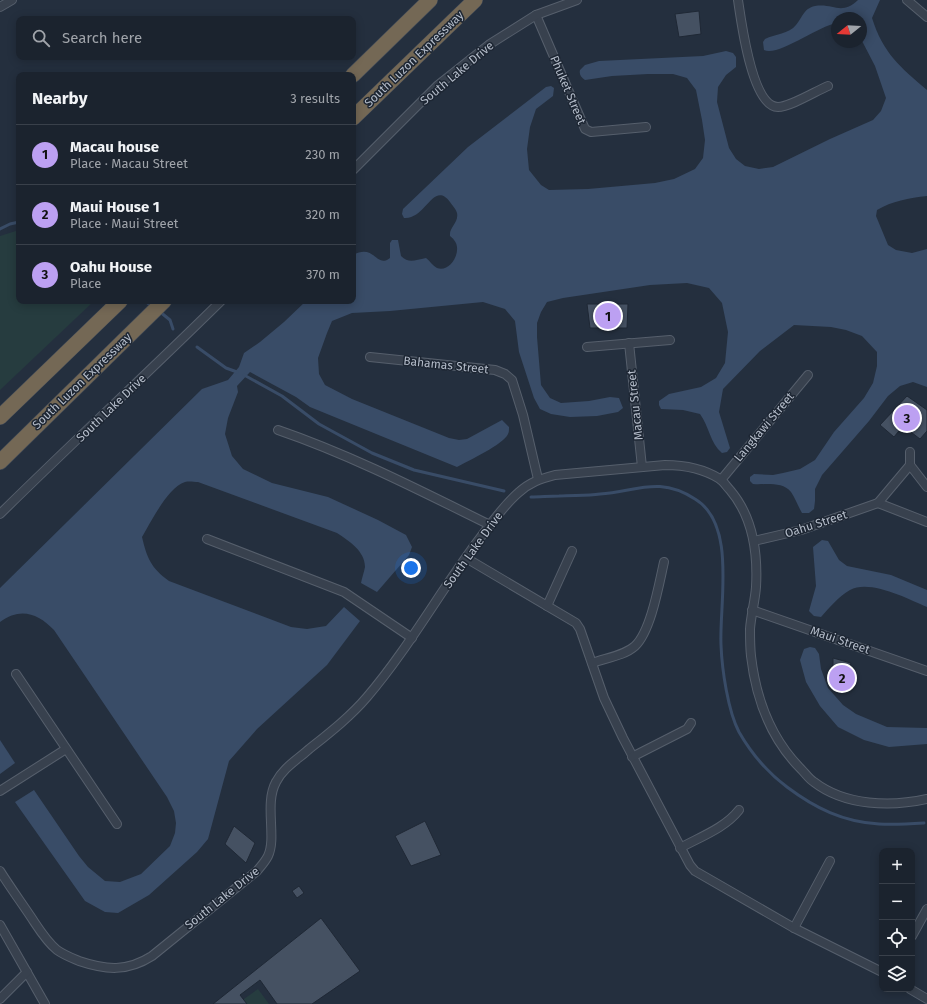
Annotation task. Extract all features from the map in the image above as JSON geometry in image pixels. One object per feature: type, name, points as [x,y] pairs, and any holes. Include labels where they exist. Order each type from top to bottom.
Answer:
[{"type":"highway","points":[[356,72],[430,0]]},
{"type":"highway","name":"South Luzon Expressway","points":[[356,115],[474,0]]},
{"type":"highway","points":[[0,417],[117,304]]},
{"type":"highway","name":"South Luzon Expressway","points":[[0,462],[161,304]]},
{"type":"street","points":[[0,7],[12,0]]},
{"type":"street","name":"South Lake Drive","points":[[356,167],[437,86],[490,44],[536,15],[577,0]]},
{"type":"street","points":[[738,0],[745,45],[752,69],[764,99],[770,105],[776,107],[785,106],[828,86]]},
{"type":"street","points":[[907,0],[927,18]]},
{"type":"street","name":"Phuket Street","points":[[536,15],[585,129],[590,132],[646,127]]},
{"type":"street","name":"South Lake Drive","points":[[0,514],[90,429],[218,304]]},
{"type":"street","points":[[587,347],[670,340]]},
{"type":"street","name":"Macau Street","points":[[629,344],[642,466]]},
{"type":"street","name":"Bahamas Street","points":[[370,357],[495,370],[505,374],[512,380],[523,415],[538,479]]},
{"type":"street","name":"Langkawi Street","points":[[721,480],[808,375]]},
{"type":"street","points":[[278,430],[309,440],[490,525]]},
{"type":"street","points":[[910,452],[910,465],[927,487]]},
{"type":"street","name":"South Lake Drive","points":[[0,871],[45,938],[58,950],[70,957],[94,966],[108,968],[124,967],[143,961],[158,951],[257,871],[263,864],[269,855],[271,799],[276,782],[284,770],[337,726],[366,699],[412,638],[490,525],[518,492],[538,479],[555,475],[642,466],[681,465],[698,469],[721,480],[738,500],[750,527],[754,541],[756,587],[750,629],[751,655],[759,699],[766,719],[780,744],[793,761],[814,782],[832,793],[871,803],[898,804],[926,799]]},
{"type":"street","points":[[910,465],[878,502],[927,522]]},
{"type":"street","name":"Oahu Street","points":[[754,541],[801,530],[878,502]]},
{"type":"street","points":[[207,538],[344,592],[412,638]]},
{"type":"street","points":[[547,606],[572,551]]},
{"type":"street","points":[[466,558],[576,624],[580,629],[604,698],[632,757],[680,848],[690,866],[695,871],[794,928],[879,970]]},
{"type":"street","points":[[592,662],[625,653],[635,646],[643,634],[650,618],[664,562]]},
{"type":"street","name":"Maui Street","points":[[752,610],[927,671]]},
{"type":"street","points":[[16,674],[117,824]]},
{"type":"street","points":[[632,757],[687,729],[692,723]]},
{"type":"street","points":[[0,791],[66,748]]},
{"type":"street","points":[[926,799],[927,808]]},
{"type":"street","points":[[680,848],[725,824],[739,810]]},
{"type":"street","points":[[794,928],[830,861]]},
{"type":"street","points":[[915,931],[927,909]]},
{"type":"street","points":[[0,925],[45,1004]]},
{"type":"street","points":[[0,1000],[27,972]]},
{"type":"street","points":[[915,992],[927,999]]},
{"type":"green space","points":[[16,231],[16,304],[91,304],[0,390],[0,236]]},
{"type":"green space","points":[[258,989],[269,1004],[237,1004]]},
{"type":"water","points":[[858,0],[880,0],[872,18],[881,41],[901,66],[927,90],[927,196],[889,204],[877,210],[876,216],[888,245],[896,250],[912,253],[927,249],[927,387],[913,382],[900,386],[888,396],[869,421],[822,475],[815,489],[814,509],[809,513],[802,513],[791,492],[783,486],[773,484],[753,484],[750,481],[750,477],[754,474],[773,475],[800,469],[815,460],[834,432],[864,398],[873,383],[877,366],[877,352],[862,336],[846,330],[831,327],[794,325],[760,351],[723,389],[719,412],[730,448],[727,452],[722,453],[712,439],[700,414],[683,410],[661,409],[659,405],[659,401],[669,394],[701,387],[716,378],[725,363],[728,332],[722,303],[709,288],[687,283],[650,285],[563,298],[547,302],[537,323],[541,385],[550,398],[561,403],[589,401],[610,397],[619,398],[623,408],[618,412],[597,416],[570,417],[551,414],[540,409],[534,398],[519,352],[515,321],[505,309],[483,302],[352,313],[332,321],[318,358],[319,374],[325,385],[352,399],[449,438],[459,440],[467,439],[502,420],[509,427],[508,433],[500,443],[457,467],[310,407],[296,397],[250,372],[237,386],[238,392],[228,418],[225,434],[232,456],[243,469],[272,483],[328,497],[378,520],[406,535],[412,547],[409,555],[377,592],[361,583],[365,567],[362,556],[356,547],[337,533],[198,482],[185,482],[172,491],[160,506],[142,537],[148,557],[154,567],[169,581],[291,627],[307,629],[326,626],[344,607],[360,621],[327,665],[257,729],[229,761],[208,839],[197,852],[149,895],[118,913],[105,912],[85,901],[15,802],[34,790],[88,867],[105,881],[120,882],[141,874],[170,846],[175,833],[176,823],[174,811],[167,797],[54,630],[42,619],[22,613],[7,617],[0,622],[0,588],[202,389],[228,380],[239,367],[244,353],[260,342],[303,304],[356,304],[356,254],[366,252],[385,261],[390,258],[390,243],[392,240],[398,240],[401,256],[407,260],[412,261],[426,258],[437,268],[442,269],[451,264],[456,255],[457,249],[454,239],[450,236],[450,233],[457,220],[457,213],[450,202],[444,196],[439,196],[434,198],[412,217],[404,218],[402,214],[403,209],[468,147],[546,87],[551,86],[554,88],[553,96],[536,109],[530,127],[527,149],[529,170],[541,185],[549,190],[588,189],[655,183],[674,179],[695,169],[703,158],[705,140],[696,90],[687,78],[673,74],[648,74],[612,76],[585,80],[581,76],[580,70],[585,65],[599,61],[703,56],[726,51],[733,53],[736,57],[736,67],[726,75],[718,87],[717,102],[729,148],[736,159],[745,166],[759,169],[773,167],[873,120],[881,111],[886,98],[875,66],[866,48],[867,48],[867,12],[831,12],[831,24],[779,49],[770,51],[764,50],[763,42],[765,39],[793,28],[811,7],[847,7]]},
{"type":"water","points":[[822,540],[828,541],[839,560],[847,566],[891,575],[927,590],[927,607],[889,591],[878,588],[858,587],[850,590],[834,602],[821,617],[814,616],[809,611],[816,586],[813,547]]},
{"type":"water","points":[[810,647],[815,648],[819,654],[821,669],[828,688],[843,705],[856,714],[887,727],[927,728],[927,744],[889,747],[864,740],[838,727],[820,706],[806,682],[800,660],[804,649]]},
{"type":"water","points":[[0,740],[15,763],[0,774]]},
{"type":"building","points":[[699,11],[701,34],[679,37],[675,14]]},
{"type":"building","points":[[587,304],[628,304],[627,328],[590,328]]},
{"type":"building","points":[[907,396],[927,410],[927,431],[920,439],[903,426],[894,437],[880,425]]},
{"type":"building","points":[[833,658],[851,663],[843,685],[833,670]]},
{"type":"building","points":[[425,821],[441,855],[411,866],[395,836]]},
{"type":"building","points":[[234,826],[255,843],[246,863],[225,844]]},
{"type":"building","points":[[299,886],[304,893],[297,898],[292,891]]},
{"type":"building","points":[[321,918],[360,971],[312,1004],[277,1004],[260,980],[240,995],[247,1004],[213,1004]]},
{"type":"waterway","points":[[0,229],[16,223]]},
{"type":"waterway","points":[[149,304],[153,307]]},
{"type":"waterway","points":[[159,311],[170,320],[173,329]]},
{"type":"waterway","points":[[197,347],[226,368],[237,372]]},
{"type":"waterway","points":[[244,375],[282,396],[319,424],[372,453],[414,470],[504,491]]},
{"type":"waterway","points":[[531,497],[595,495],[637,488],[659,487],[670,488],[695,499],[708,511],[716,527],[721,545],[723,566],[721,645],[724,678],[735,723],[749,747],[766,769],[780,781],[798,795],[830,813],[866,823],[924,823]]},
{"type":"place","name":"Macau house","points":[[608,316]]},
{"type":"place","name":"Oahu House","points":[[907,418]]},
{"type":"place","name":"Maui House 1","points":[[842,678]]}]
